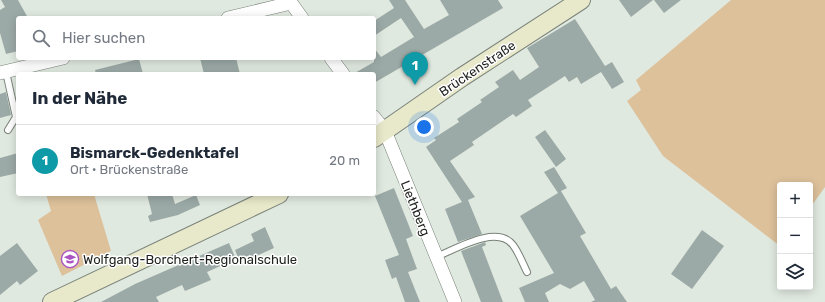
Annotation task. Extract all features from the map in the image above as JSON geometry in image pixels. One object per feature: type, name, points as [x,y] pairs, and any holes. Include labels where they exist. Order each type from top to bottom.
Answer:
[{"type":"street","name":"Brückenstraße","points":[[379,135],[462,77],[581,0]]},
{"type":"street","points":[[235,16],[290,1],[301,16]]},
{"type":"street","points":[[3,73],[56,60]]},
{"type":"street","points":[[332,60],[342,72]]},
{"type":"street","name":"Liethberg","points":[[376,124],[379,135],[436,256],[455,302]]},
{"type":"street","points":[[52,302],[275,196]]},
{"type":"lane","points":[[3,73],[16,117],[8,130]]},
{"type":"lane","points":[[436,256],[486,237],[496,236],[504,238],[513,244],[527,272]]},
{"type":"shaded area","points":[[731,0],[825,0],[825,187],[813,204],[813,182],[777,182],[777,244],[663,156],[627,101],[641,90],[636,80]]},
{"type":"shaded area","points":[[47,196],[95,196],[111,251],[62,276],[38,220],[51,211]]},
{"type":"building","points":[[1,0],[18,0],[27,16],[16,16],[16,52],[6,54],[0,33],[0,10],[5,7]]},
{"type":"building","points":[[389,0],[405,0],[424,29],[449,15],[440,0],[498,0],[503,8],[376,82],[376,72],[356,72],[376,60],[376,51],[381,57],[414,37],[401,18],[376,35],[376,20],[394,8]]},
{"type":"building","points":[[619,0],[653,0],[631,17]]},
{"type":"building","points":[[654,0],[681,0],[664,13]]},
{"type":"building","points":[[575,19],[605,66],[612,62],[624,82],[612,89],[601,72],[581,84],[577,77],[569,82],[565,76],[528,100],[532,106],[516,117],[513,114],[472,142],[474,145],[450,161],[475,197],[468,200],[482,234],[458,242],[445,209],[462,202],[426,147],[436,140],[434,138],[459,122],[457,119],[482,102],[480,100],[499,87],[495,82],[513,70],[520,80],[539,67],[527,48]]},
{"type":"building","points":[[139,60],[142,72],[96,72],[95,70]]},
{"type":"building","points":[[200,60],[236,60],[240,72],[204,72]]},
{"type":"building","points":[[6,92],[11,115],[0,118],[0,94]]},
{"type":"building","points":[[545,130],[566,159],[556,167],[535,137]]},
{"type":"building","points":[[16,154],[16,173],[0,177],[0,158]]},
{"type":"building","points":[[554,167],[567,188],[561,191],[586,233],[580,236],[611,289],[616,286],[627,302],[591,302],[595,300],[584,281],[570,289],[560,284],[545,293],[549,302],[525,302],[519,288],[554,273],[520,216],[558,193],[544,172]]},
{"type":"building","points":[[394,188],[413,236],[406,239],[417,269],[408,272],[420,302],[405,302],[396,277],[392,279],[385,260],[399,255],[376,196]]},
{"type":"building","points":[[148,196],[173,196],[175,204],[196,196],[200,205],[178,215],[150,222],[148,216],[152,214]]},
{"type":"building","points":[[265,227],[274,248],[252,258],[250,255],[239,260],[235,250],[254,241],[251,234]]},
{"type":"building","points":[[702,230],[724,246],[692,289],[671,274]]},
{"type":"building","points":[[485,242],[486,245],[482,247],[503,302],[481,302],[461,251]]},
{"type":"building","points":[[17,243],[38,271],[20,285],[17,281],[0,295],[0,256]]},
{"type":"building","points":[[229,243],[236,259],[207,272],[211,280],[185,291],[182,285],[156,297],[159,302],[101,302],[135,284]]},
{"type":"place","name":"Bismarck-Gedenktafel","points":[[415,85]]},
{"type":"place","name":"Wolfgang-Borchert-Regionalschule","points":[[70,259]]}]
